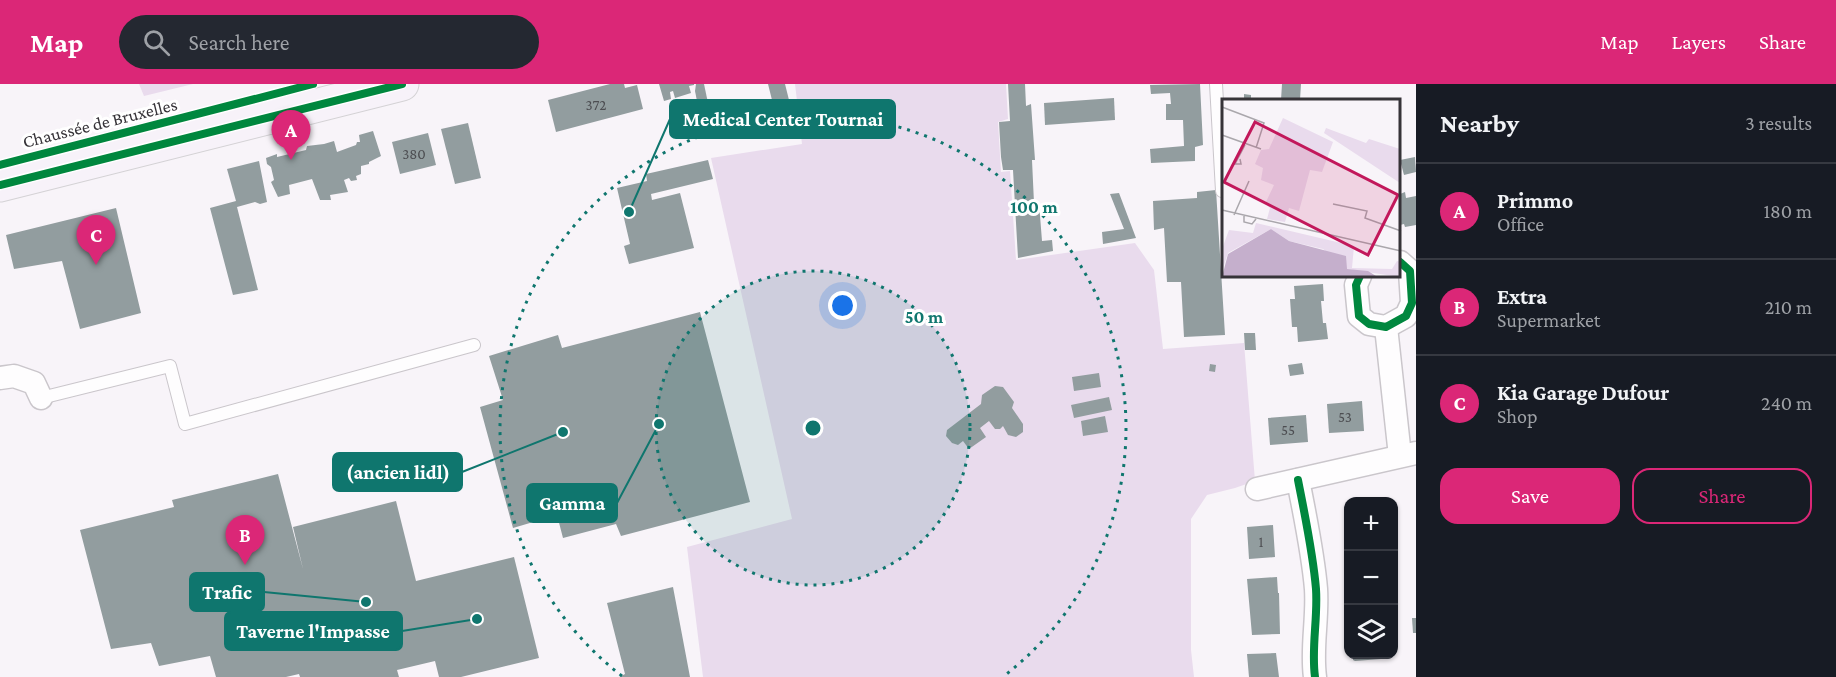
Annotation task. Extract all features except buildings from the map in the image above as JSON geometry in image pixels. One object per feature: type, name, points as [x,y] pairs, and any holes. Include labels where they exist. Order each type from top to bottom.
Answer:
[{"type":"main road","name":"Chaussée de Bruxelles","points":[[0,165],[313,84]]},
{"type":"main road","name":"Chaussée de Bruxelles","points":[[0,184],[402,84]]},
{"type":"street","points":[[1359,278],[1356,285],[1359,316],[1369,324],[1386,327],[1406,316],[1412,303],[1410,271],[1401,263]]},
{"type":"street","points":[[1257,489],[1408,454],[1386,327]]},
{"type":"street","points":[[0,378],[14,376],[34,383],[41,398]]},
{"type":"street","points":[[1298,480],[1316,591],[1312,660],[1315,677]]},
{"type":"lane","points":[[1216,84],[1222,191]]},
{"type":"lane","points":[[41,398],[170,366],[185,424],[474,345]]},
{"type":"shaded area","points":[[139,84],[193,84],[144,96]]},
{"type":"shaded area","points":[[795,84],[1006,84],[1008,119],[998,122],[1001,172],[1010,171],[1016,260],[1135,243],[1154,270],[1163,349],[1244,343],[1255,481],[1207,495],[1191,519],[1191,650],[1194,677],[703,677],[687,547],[792,519],[711,158],[802,144]]},
{"type":"cycle path","points":[[0,165],[313,84]]},
{"type":"cycle path","points":[[0,185],[402,84]]},
{"type":"cycle path","points":[[1359,278],[1356,285],[1359,316],[1369,324],[1386,327],[1406,316],[1412,303],[1410,271],[1401,263]]},
{"type":"cycle path","points":[[1298,480],[1316,589],[1315,677]]},
{"type":"place","name":"Primmo","points":[[291,160]]},
{"type":"place","name":"Medical Center Tournai","points":[[629,212]]},
{"type":"place","name":"Kia Garage Dufour","points":[[96,265]]},
{"type":"place","name":"Gamma","points":[[659,424]]},
{"type":"place","name":"(ancien lidl)","points":[[563,432]]},
{"type":"place","name":"Extra","points":[[245,565]]},
{"type":"place","name":"Trafic","points":[[366,602]]},
{"type":"place","name":"Taverne l'Impasse","points":[[477,619]]}]
